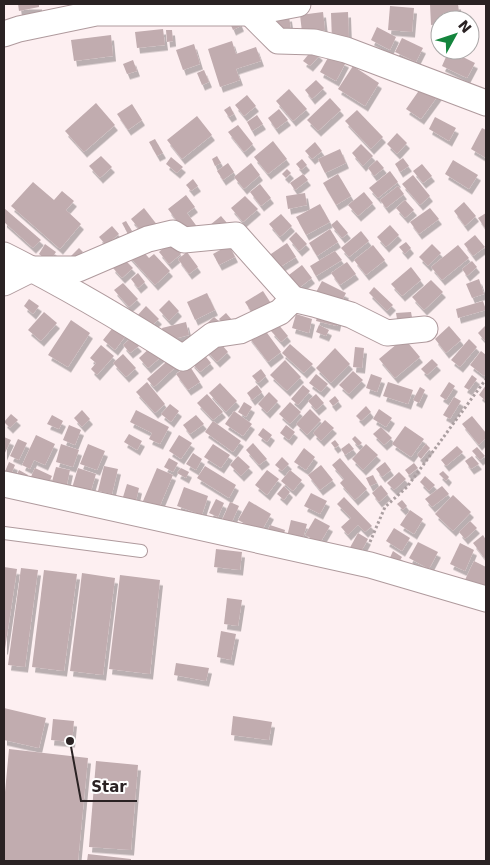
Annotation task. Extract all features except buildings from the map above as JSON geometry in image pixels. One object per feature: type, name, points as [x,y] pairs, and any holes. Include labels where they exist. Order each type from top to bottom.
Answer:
[{"type":"street","points":[[4,34],[19,29],[96,13],[188,9],[250,13],[298,4]]},
{"type":"street","points":[[250,13],[278,41],[314,42],[346,50],[486,104]]},
{"type":"street","points":[[4,283],[32,269],[78,269],[148,239],[173,233],[184,240],[236,235],[293,299],[350,315],[386,333],[425,329]]},
{"type":"street","points":[[4,255],[137,329],[183,358],[213,335],[240,331],[280,312],[293,299]]},
{"type":"street","points":[[4,484],[362,564],[486,600]]},
{"type":"lane","points":[[4,533],[141,551]]},
{"type":"path","points":[[362,564],[384,507],[407,488],[486,379]]},
{"type":"place","name":"Star","points":[[70,741]]}]
